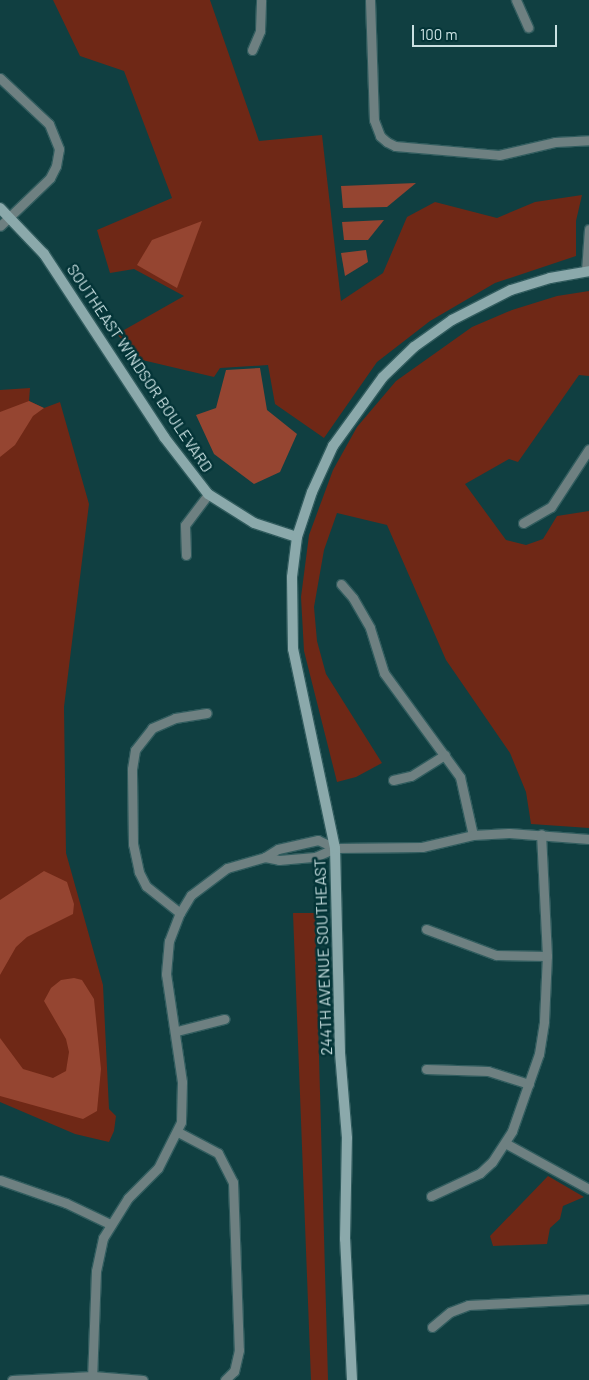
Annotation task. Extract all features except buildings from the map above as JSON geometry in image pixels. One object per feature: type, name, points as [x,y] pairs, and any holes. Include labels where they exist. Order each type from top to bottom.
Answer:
[{"type":"street","points":[[252,50],[260,31],[261,0]]},
{"type":"street","points":[[370,0],[374,120],[380,136],[395,146],[485,155],[518,153],[555,142],[589,140]]},
{"type":"street","points":[[516,0],[528,27]]},
{"type":"street","points":[[0,78],[49,124],[57,137],[59,149],[56,166],[50,178],[0,226]]},
{"type":"street","name":"SOUTHEAST WINDSOR BOULEVARD","points":[[0,208],[44,254],[164,436],[208,494],[254,523],[298,537]]},
{"type":"street","points":[[588,271],[589,229]]},
{"type":"street","name":"244TH AVENUE SOUTHEAST","points":[[352,1380],[335,848],[293,649],[292,587],[298,537],[312,492],[333,446],[378,384],[414,347],[452,320],[511,290],[550,278],[588,271]]},
{"type":"street","points":[[523,523],[551,506],[589,449]]},
{"type":"street","points":[[186,555],[185,525],[208,494]]},
{"type":"street","points":[[340,584],[353,598],[370,628],[384,673],[460,777],[466,792],[473,835]]},
{"type":"street","points":[[180,913],[146,886],[139,872],[133,844],[132,769],[135,750],[152,728],[175,718],[207,713]]},
{"type":"street","points":[[393,780],[411,776],[445,755]]},
{"type":"street","points":[[265,857],[279,860],[315,857],[335,848],[422,846],[473,835],[541,834],[589,839]]},
{"type":"street","points":[[431,1196],[480,1173],[505,1143],[539,1054],[544,1021],[546,956],[541,834]]},
{"type":"street","points":[[93,1378],[96,1271],[103,1238],[128,1198],[158,1168],[178,1132],[182,1082],[177,1031],[166,964],[169,941],[180,913],[191,895],[216,873],[265,857],[278,849],[318,840],[335,848]]},
{"type":"street","points":[[426,929],[496,955],[546,956]]},
{"type":"street","points":[[177,1031],[224,1020]]},
{"type":"street","points":[[426,1070],[461,1068],[488,1071],[529,1084]]},
{"type":"street","points":[[178,1132],[218,1153],[233,1182],[239,1350],[237,1362],[227,1379]]},
{"type":"street","points":[[505,1143],[589,1189]]},
{"type":"street","points":[[0,1180],[66,1203],[110,1224]]},
{"type":"street","points":[[432,1327],[450,1312],[468,1305],[589,1299]]},
{"type":"street","points":[[12,1380],[93,1378],[143,1380]]},
{"type":"shaded area","points":[[53,0],[210,0],[259,141],[322,135],[341,301],[383,273],[407,217],[435,202],[497,218],[535,202],[582,195],[576,221],[576,256],[495,283],[430,321],[377,362],[324,438],[275,404],[268,365],[220,368],[214,377],[138,359],[117,334],[184,296],[134,269],[110,273],[97,230],[172,198],[124,71],[80,56]]},
{"type":"shaded area","points":[[416,183],[387,207],[343,208],[341,186]]},
{"type":"shaded area","points":[[384,220],[368,240],[344,240],[342,222]]},
{"type":"shaded area","points":[[202,221],[177,288],[137,265],[152,240]]},
{"type":"shaded area","points":[[366,250],[368,262],[345,276],[341,253]]},
{"type":"shaded area","points":[[589,291],[589,376],[579,375],[518,462],[509,459],[465,484],[506,540],[526,545],[543,539],[557,516],[589,511],[589,828],[531,824],[526,792],[510,753],[446,660],[387,525],[337,513],[324,550],[314,607],[317,641],[326,674],[382,763],[356,777],[337,782],[304,651],[301,597],[309,535],[333,470],[357,427],[396,381],[472,327],[512,310],[557,296]]},
{"type":"shaded area","points":[[260,368],[267,410],[297,434],[280,472],[254,484],[214,454],[196,415],[216,408],[226,370]]},
{"type":"shaded area","points":[[30,388],[29,401],[44,408],[60,402],[89,504],[64,707],[66,853],[103,985],[109,1109],[116,1116],[114,1131],[109,1142],[75,1134],[0,1102],[0,390]]},
{"type":"shaded area","points":[[29,401],[44,408],[33,416],[15,445],[0,457],[0,412]]},
{"type":"shaded area","points":[[44,871],[67,882],[74,904],[73,914],[27,937],[16,947],[0,975],[0,900]]},
{"type":"shaded area","points":[[293,913],[315,913],[328,1380],[311,1380]]},
{"type":"shaded area","points":[[74,978],[82,980],[94,999],[101,1069],[97,1111],[83,1119],[0,1096],[0,1038],[23,1069],[53,1078],[66,1071],[69,1052],[66,1039],[44,1001],[51,988],[61,980]]},
{"type":"shaded area","points":[[548,1176],[584,1197],[563,1206],[560,1219],[550,1228],[547,1244],[493,1246],[490,1236]]}]
